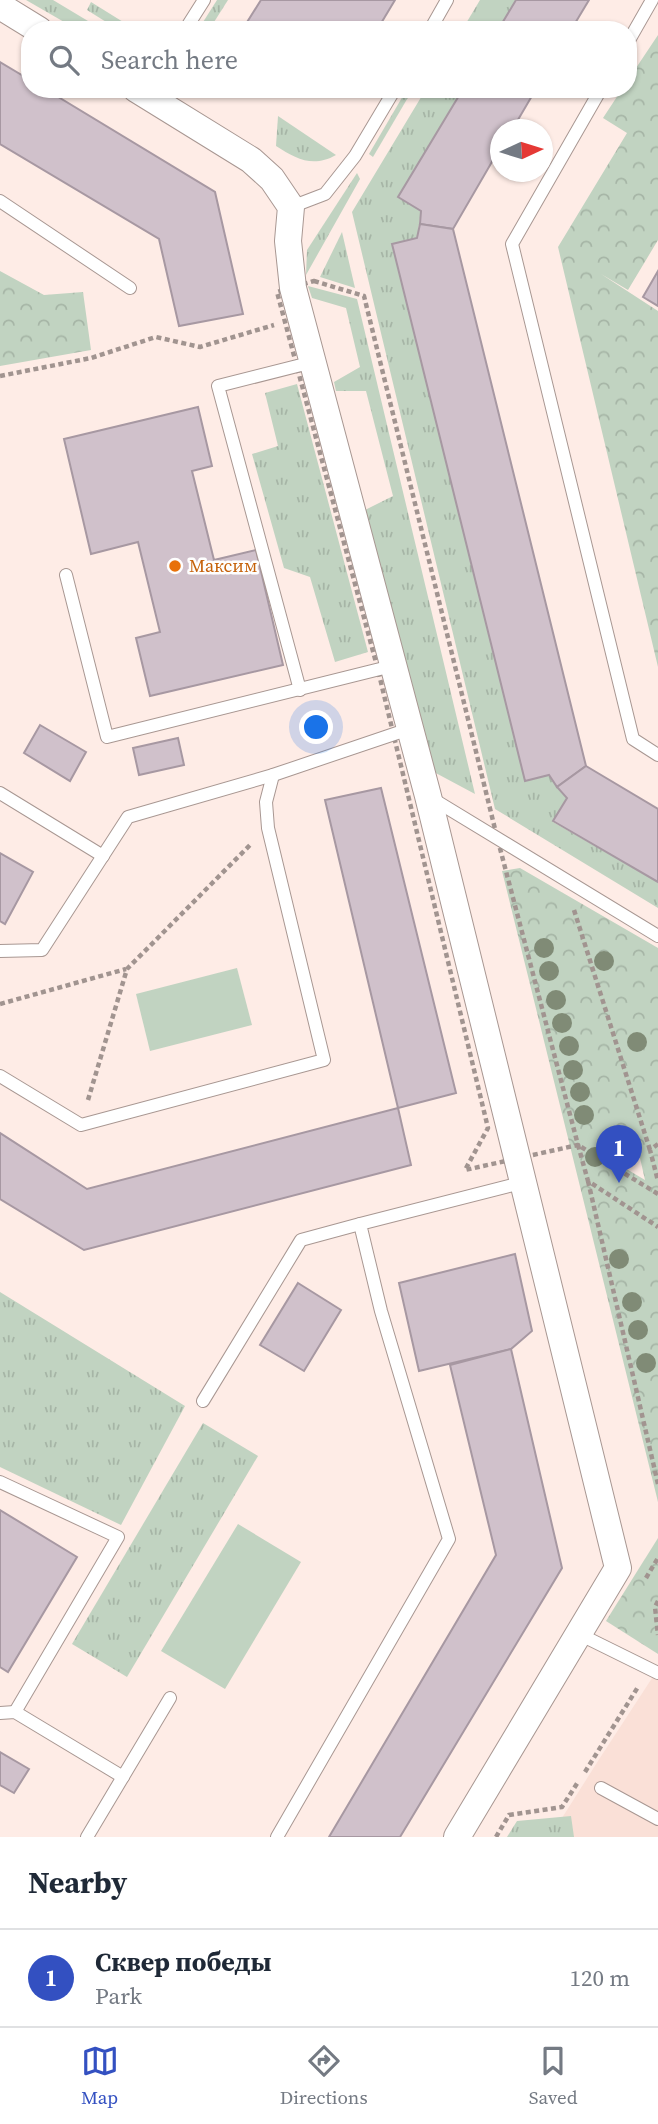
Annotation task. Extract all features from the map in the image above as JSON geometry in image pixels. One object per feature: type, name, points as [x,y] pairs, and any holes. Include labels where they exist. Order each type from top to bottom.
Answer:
[{"type":"street","points":[[0,6],[24,21]]},
{"type":"street","points":[[153,98],[251,160],[272,179],[291,207],[288,241],[293,288],[428,796],[521,1183],[618,1568],[457,1837]]},
{"type":"lane","points":[[191,21],[204,0]]},
{"type":"lane","points":[[435,21],[447,0]]},
{"type":"lane","points":[[637,26],[652,0]]},
{"type":"lane","points":[[291,207],[325,194],[355,156],[390,98]]},
{"type":"lane","points":[[596,98],[512,244],[633,740],[658,755]]},
{"type":"lane","points":[[0,201],[130,288]]},
{"type":"lane","points":[[300,690],[218,386],[314,362]]},
{"type":"lane","points":[[66,575],[107,737],[392,666]]},
{"type":"lane","points":[[0,951],[42,950],[128,817],[274,775],[409,729]]},
{"type":"lane","points":[[0,1076],[81,1125],[324,1060],[268,828],[266,803],[274,775]]},
{"type":"lane","points":[[0,793],[103,856]]},
{"type":"lane","points":[[428,796],[565,882],[658,936]]},
{"type":"lane","points":[[203,1401],[301,1240],[521,1183]]},
{"type":"lane","points":[[276,1837],[449,1539],[381,1311],[359,1224]]},
{"type":"lane","points":[[0,1482],[118,1537],[15,1712]]},
{"type":"lane","points":[[579,1634],[654,1671]]},
{"type":"lane","points":[[88,1837],[170,1698]]},
{"type":"lane","points":[[0,1713],[15,1712],[123,1777]]},
{"type":"lane","points":[[601,1788],[658,1819]]},
{"type":"path","points":[[0,376],[91,358],[156,337],[200,348],[285,321]]},
{"type":"path","points":[[81,1125],[127,969],[268,828]]},
{"type":"path","points":[[565,882],[658,1181]]},
{"type":"path","points":[[0,1004],[127,969]]},
{"type":"path","points":[[650,1150],[658,1144]]},
{"type":"path","points":[[658,1194],[578,1145],[658,1484]]},
{"type":"path","points":[[588,1181],[658,1227]]},
{"type":"path","points":[[658,1601],[655,1607],[658,1635]]},
{"type":"path","points":[[496,1837],[509,1815],[562,1807],[654,1671]]},
{"type":"shaded area","points":[[658,1669],[658,1837],[550,1837],[598,1761]]},
{"type":"green space","points":[[26,0],[53,0],[88,21],[62,21]]},
{"type":"green space","points":[[217,0],[228,0],[215,21],[204,21]]},
{"type":"green space","points":[[480,0],[516,0],[503,21],[467,21]]},
{"type":"green space","points":[[91,2],[122,21],[105,21],[87,10]]},
{"type":"green space","points":[[658,35],[658,240],[628,290],[601,274],[658,311],[658,667],[558,247],[627,133],[603,118],[616,98],[637,98],[637,66]]},
{"type":"green space","points":[[402,98],[408,98],[373,157],[369,154]]},
{"type":"green space","points":[[421,98],[458,98],[398,197],[421,211],[417,238],[392,245],[525,780],[549,775],[567,798],[553,822],[658,882],[658,908],[495,809],[352,212]]},
{"type":"green space","points":[[278,116],[336,155],[320,161],[305,160],[276,146]]},
{"type":"green space","points":[[357,173],[360,179],[306,275],[307,250]]},
{"type":"green space","points":[[342,232],[355,288],[320,277]]},
{"type":"green space","points":[[0,271],[44,295],[83,292],[91,350],[0,366]]},
{"type":"green space","points":[[308,286],[357,299],[475,794],[432,771],[365,510],[393,496],[366,391],[336,391],[334,382],[360,367],[346,308],[312,298]]},
{"type":"green space","points":[[297,384],[368,652],[335,662],[310,577],[284,568],[252,454],[278,446],[265,393]]},
{"type":"green space","points":[[520,868],[658,948],[658,1502],[502,871]],"holes":[[[608,1157],[640,1158],[645,1180]]]},
{"type":"green space","points":[[237,968],[252,1025],[150,1051],[136,994]]},
{"type":"green space","points":[[0,1292],[185,1406],[121,1525],[0,1467]]},
{"type":"green space","points":[[203,1423],[258,1456],[127,1677],[72,1644]]},
{"type":"green space","points":[[238,1524],[301,1562],[225,1689],[161,1651]]},
{"type":"green space","points":[[658,1538],[658,1654],[606,1621]]},
{"type":"green space","points":[[571,1816],[574,1837],[507,1837],[517,1821]]},
{"type":"building","points":[[261,0],[395,0],[382,21],[248,21]]},
{"type":"building","points":[[516,0],[589,0],[576,21],[503,21]]},
{"type":"building","points":[[0,62],[21,75],[21,98],[60,98],[215,192],[243,314],[179,326],[159,239],[0,144]]},
{"type":"building","points":[[458,98],[531,98],[518,119],[490,119],[490,165],[453,229],[420,224],[421,211],[398,197]]},
{"type":"building","points":[[420,224],[453,229],[586,766],[557,787],[549,775],[525,781],[392,244],[417,238]]},
{"type":"building","points":[[658,271],[658,306],[643,297]]},
{"type":"building","points":[[198,407],[212,466],[192,471],[214,560],[256,550],[283,665],[150,696],[136,638],[160,632],[138,542],[91,554],[64,439]]},
{"type":"building","points":[[40,725],[86,752],[70,781],[24,753]]},
{"type":"building","points":[[178,738],[184,765],[139,775],[133,748]]},
{"type":"building","points":[[586,766],[658,809],[658,882],[553,821],[567,798],[557,787]]},
{"type":"building","points":[[381,788],[456,1093],[398,1108],[325,800]]},
{"type":"building","points":[[0,853],[33,872],[5,924],[0,921]]},
{"type":"building","points":[[398,1108],[411,1165],[84,1250],[0,1199],[0,1133],[87,1189]]},
{"type":"building","points":[[515,1254],[532,1331],[511,1349],[419,1371],[399,1283]]},
{"type":"building","points":[[298,1283],[341,1310],[304,1371],[260,1345]]},
{"type":"building","points":[[511,1349],[562,1568],[400,1837],[329,1837],[496,1555],[450,1365]]},
{"type":"building","points":[[0,1510],[77,1557],[8,1672],[0,1667]]},
{"type":"building","points":[[0,1752],[29,1769],[14,1793],[0,1785]]},
{"type":"place","name":"Максим","points":[[175,566]]},
{"type":"place","name":"Сквер победы","points":[[619,1183]]}]
